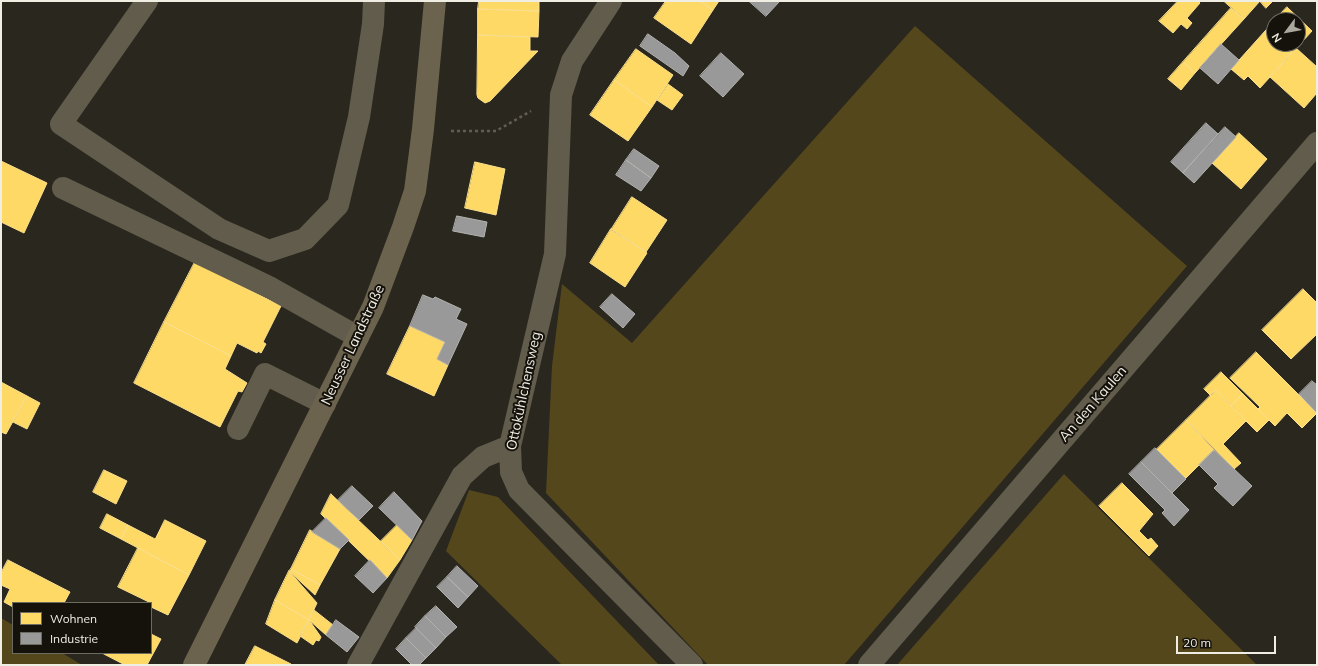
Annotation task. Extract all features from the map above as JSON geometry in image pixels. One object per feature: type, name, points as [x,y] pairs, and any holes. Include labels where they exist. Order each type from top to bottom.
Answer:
[{"type":"main road","name":"Neusser Landstraße","points":[[194,665],[373,307],[412,198],[423,129],[435,1]]},
{"type":"street","points":[[147,1],[61,124],[219,229],[269,251],[305,239],[338,205],[359,117],[373,24],[374,1]]},
{"type":"street","name":"Ottokühlchensweg","points":[[611,1],[572,61],[561,95],[555,254],[510,446],[511,472],[519,490],[692,665]]},
{"type":"street","name":"An den Kaulen","points":[[869,665],[1317,143]]},
{"type":"street","points":[[64,188],[271,288],[358,337]]},
{"type":"street","points":[[238,428],[265,374],[325,404]]},
{"type":"street","points":[[358,665],[462,476],[482,457],[510,446]]},
{"type":"path","points":[[423,129],[466,132],[496,131],[561,95]]},
{"type":"shaded area","points":[[915,26],[1187,266],[844,665],[708,665],[546,493],[552,366],[562,284],[632,343]]},
{"type":"shaded area","points":[[1064,474],[1257,665],[897,665]]},
{"type":"shaded area","points":[[469,490],[498,497],[659,665],[562,665],[446,551]]},
{"type":"shaded area","points":[[1,618],[12,624],[12,654],[64,654],[82,665],[1,665]]},
{"type":"building: Wohnen","points":[[479,1],[539,1],[539,11],[478,9]]},
{"type":"building: Wohnen","points":[[666,1],[700,1],[713,10],[691,44],[654,18]]},
{"type":"building: Wohnen","points":[[700,1],[719,1],[713,10]]},
{"type":"building: Wohnen","points":[[1178,1],[1198,1],[1200,3],[1187,18],[1192,23],[1187,29],[1181,24],[1173,33],[1159,21]]},
{"type":"building: Wohnen","points":[[1224,1],[1260,1],[1244,19]]},
{"type":"building: Wohnen","points":[[1260,1],[1273,1],[1266,8]]},
{"type":"building: Wohnen","points":[[1287,7],[1292,12],[1282,12]]},
{"type":"building: Wohnen","points":[[1231,8],[1244,19],[1195,73],[1183,62]]},
{"type":"building: Wohnen","points":[[478,9],[539,11],[538,37],[478,35]]},
{"type":"building: Wohnen","points":[[1306,25],[1312,31],[1306,38]]},
{"type":"building: Wohnen","points":[[1266,30],[1266,52],[1293,52],[1260,88],[1248,76],[1244,80],[1231,69]]},
{"type":"building: Wohnen","points":[[478,35],[530,37],[530,51],[538,51],[490,101],[485,103],[478,98],[477,95]]},
{"type":"building: Wohnen","points":[[636,49],[673,75],[652,107],[614,80]]},
{"type":"building: Wohnen","points":[[1292,52],[1300,52],[1317,67],[1317,93],[1304,108],[1270,77]]},
{"type":"building: Wohnen","points":[[1183,62],[1195,73],[1181,90],[1168,79]]},
{"type":"building: Wohnen","points":[[614,80],[652,107],[628,141],[590,115]]},
{"type":"building: Wohnen","points":[[668,84],[683,95],[672,110],[657,100]]},
{"type":"building: Wohnen","points":[[1239,133],[1267,159],[1241,189],[1212,163]]},
{"type":"building: Wohnen","points":[[1,161],[47,183],[24,233],[1,222]]},
{"type":"building: Wohnen","points":[[475,162],[505,169],[496,215],[465,208]]},
{"type":"building: Wohnen","points":[[632,197],[667,220],[646,252],[611,230]]},
{"type":"building: Wohnen","points":[[611,229],[647,253],[625,287],[590,263]]},
{"type":"building: Wohnen","points":[[195,262],[281,306],[263,342],[266,344],[261,353],[258,351],[257,353],[237,343],[231,356],[164,322]]},
{"type":"building: Wohnen","points":[[1303,289],[1317,303],[1317,334],[1291,359],[1262,330]]},
{"type":"building: Wohnen","points":[[164,322],[231,356],[225,369],[247,383],[242,392],[238,391],[220,427],[134,383]]},
{"type":"building: Wohnen","points":[[410,326],[445,342],[437,359],[448,365],[434,396],[387,374]]},
{"type":"building: Wohnen","points":[[1256,352],[1317,413],[1302,428],[1287,413],[1275,426],[1258,409],[1260,407],[1230,378]]},
{"type":"building: Wohnen","points":[[1221,372],[1243,394],[1231,406],[1216,390],[1211,396],[1204,389]]},
{"type":"building: Wohnen","points":[[1,382],[27,396],[6,434],[1,432]]},
{"type":"building: Wohnen","points":[[1216,390],[1246,421],[1223,444],[1241,463],[1234,469],[1186,420]]},
{"type":"building: Wohnen","points":[[1243,394],[1269,420],[1257,432],[1231,406]]},
{"type":"building: Wohnen","points":[[27,396],[40,403],[27,429],[13,422]]},
{"type":"building: Wohnen","points":[[1186,420],[1214,450],[1185,479],[1156,450]]},
{"type":"building: Wohnen","points":[[104,470],[127,481],[116,504],[93,492]]},
{"type":"building: Wohnen","points":[[1122,483],[1153,514],[1139,531],[1148,540],[1151,538],[1158,546],[1149,556],[1099,506]]},
{"type":"building: Wohnen","points":[[331,494],[400,560],[387,578],[321,514]]},
{"type":"building: Wohnen","points":[[107,514],[128,525],[121,539],[100,528]]},
{"type":"building: Wohnen","points":[[165,520],[206,541],[189,575],[121,539],[128,525],[155,539]]},
{"type":"building: Wohnen","points":[[397,525],[412,540],[400,560],[381,541]]},
{"type":"building: Wohnen","points":[[310,530],[340,549],[320,585],[291,569]]},
{"type":"building: Wohnen","points":[[138,548],[189,575],[168,615],[152,607],[152,602],[149,602],[118,587]]},
{"type":"building: Wohnen","points":[[8,560],[70,592],[65,602],[12,602],[12,606],[4,602],[10,589],[1,585],[1,573]]},
{"type":"building: Wohnen","points":[[291,569],[320,585],[315,595],[289,571]]},
{"type":"building: Wohnen","points":[[289,571],[317,603],[309,620],[275,600]]},
{"type":"building: Wohnen","points":[[275,600],[309,620],[297,643],[266,624]]},
{"type":"building: Wohnen","points":[[314,610],[333,625],[326,635],[309,620]]},
{"type":"building: Wohnen","points":[[309,620],[321,637],[319,641],[316,640],[313,645],[300,636]]},
{"type":"building: Wohnen","points":[[152,634],[161,639],[147,665],[125,665],[104,654],[152,654]]},
{"type":"building: Wohnen","points":[[255,646],[291,664],[291,665],[245,665]]},
{"type":"building: Industrie","points":[[749,1],[780,1],[766,16]]},
{"type":"building: Industrie","points":[[648,34],[675,53],[689,66],[683,76],[640,46]]},
{"type":"building: Industrie","points":[[1221,44],[1239,60],[1218,84],[1200,68]]},
{"type":"building: Industrie","points":[[721,53],[744,74],[723,97],[700,76]]},
{"type":"building: Industrie","points":[[1206,123],[1218,134],[1183,173],[1171,162]]},
{"type":"building: Industrie","points":[[1225,127],[1236,137],[1194,183],[1183,173]]},
{"type":"building: Industrie","points":[[634,149],[659,166],[651,178],[626,160]]},
{"type":"building: Industrie","points":[[626,160],[651,178],[641,191],[616,175]]},
{"type":"building: Industrie","points":[[457,216],[487,222],[484,237],[453,231]]},
{"type":"building: Industrie","points":[[612,294],[635,314],[623,328],[600,307]]},
{"type":"building: Industrie","points":[[423,295],[433,299],[435,297],[461,309],[456,319],[467,324],[448,365],[437,359],[445,342],[410,326]]},
{"type":"building: Industrie","points":[[1312,381],[1317,385],[1317,413],[1299,394]]},
{"type":"building: Industrie","points":[[1155,448],[1186,479],[1172,493],[1141,462]]},
{"type":"building: Industrie","points":[[1214,450],[1252,486],[1233,506],[1214,488],[1218,484],[1199,465]]},
{"type":"building: Industrie","points":[[1141,462],[1189,510],[1174,526],[1162,513],[1165,510],[1129,474]]},
{"type":"building: Industrie","points":[[352,486],[373,506],[359,520],[338,500]]},
{"type":"building: Industrie","points":[[394,492],[422,521],[412,540],[379,508]]},
{"type":"building: Industrie","points":[[326,518],[349,540],[340,549],[312,532]]},
{"type":"building: Industrie","points":[[370,560],[387,578],[373,593],[355,576]]},
{"type":"building: Industrie","points":[[457,566],[478,586],[468,597],[447,577]]},
{"type":"building: Industrie","points":[[447,577],[468,597],[458,608],[437,587]]},
{"type":"building: Industrie","points":[[436,606],[457,627],[446,637],[425,616]]},
{"type":"building: Industrie","points":[[425,616],[446,637],[436,648],[415,627]]},
{"type":"building: Industrie","points":[[336,620],[359,637],[347,652],[326,635]]},
{"type":"building: Industrie","points":[[416,628],[436,648],[426,658],[406,638]]},
{"type":"building: Industrie","points":[[406,638],[426,658],[419,665],[412,665],[396,649]]}]
